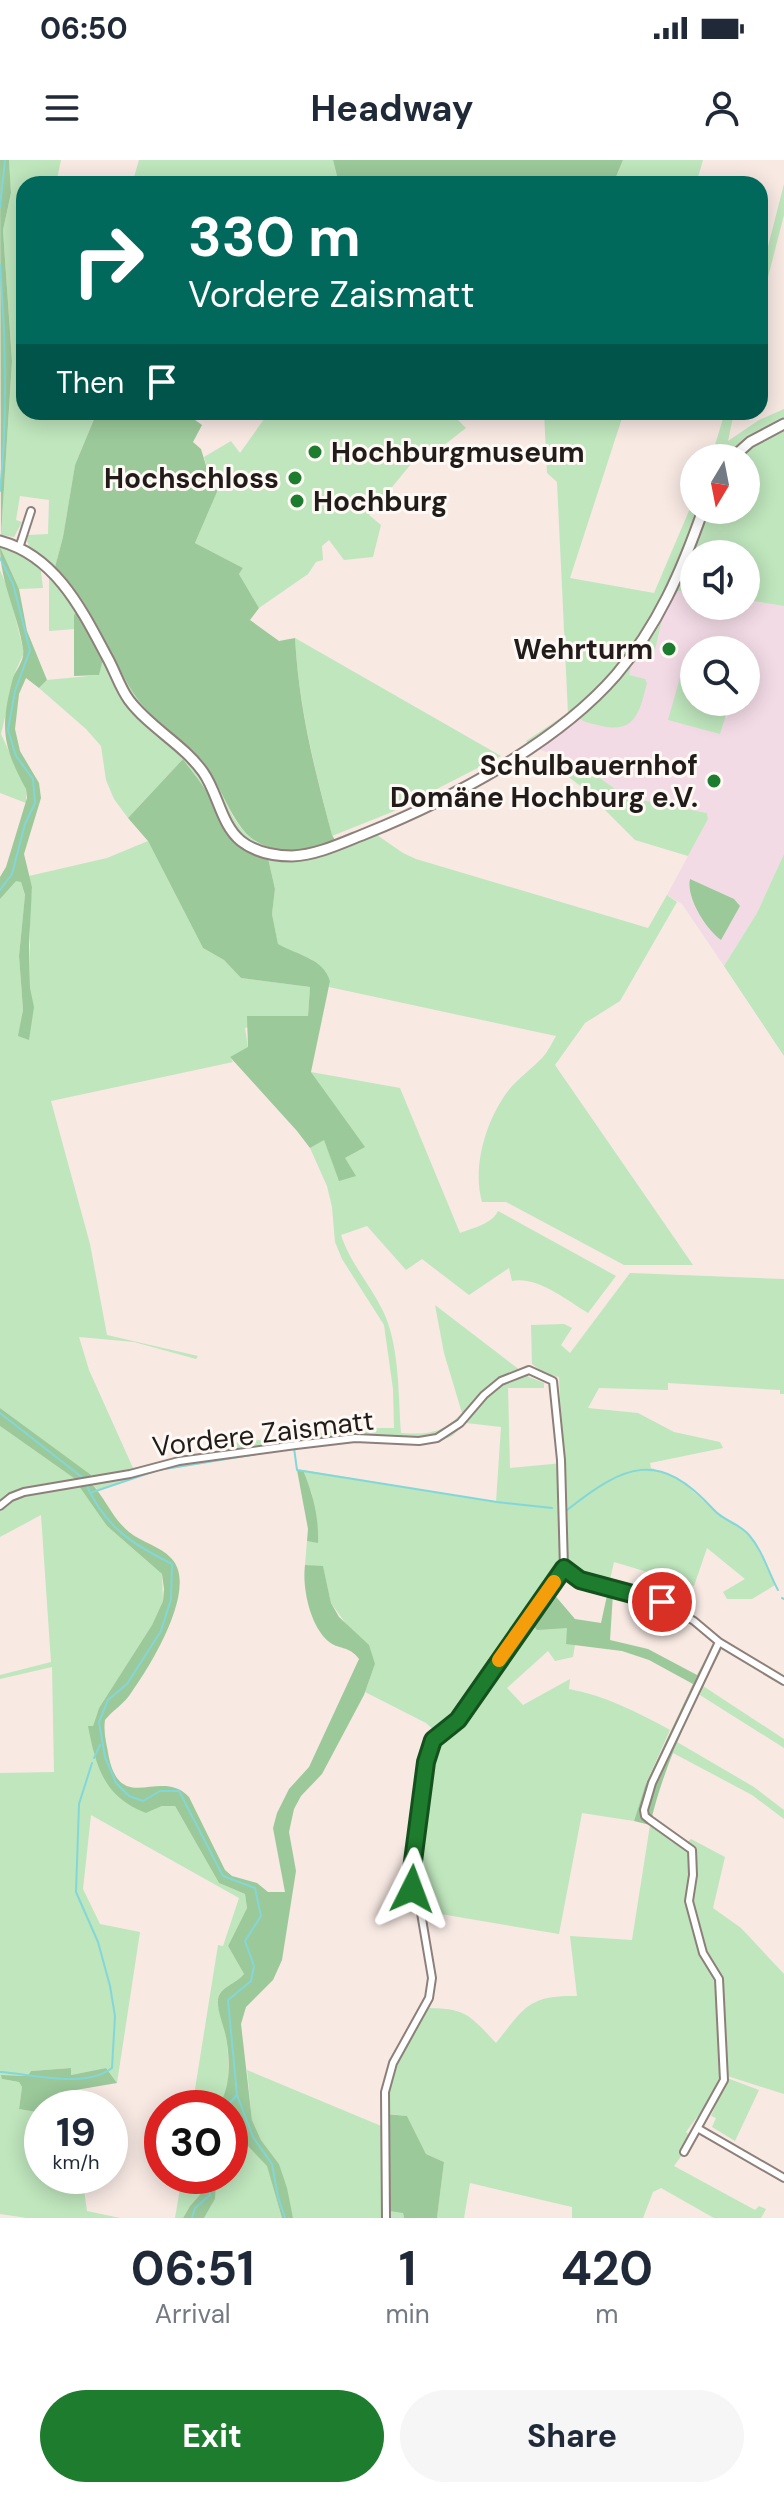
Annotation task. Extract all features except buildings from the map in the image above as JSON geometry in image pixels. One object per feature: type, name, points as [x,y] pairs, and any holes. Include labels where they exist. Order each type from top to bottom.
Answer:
[{"type":"street","points":[[748,444],[784,424]]},
{"type":"street","points":[[19,548],[31,511]]},
{"type":"street","points":[[3,542],[43,562],[67,587],[128,699],[148,722],[203,772],[234,834],[257,851],[294,856],[350,839],[454,793],[495,771],[586,705],[614,677],[654,624],[697,524]]},
{"type":"street","name":"Vordere Zaismatt","points":[[0,1506],[24,1492],[179,1461],[355,1438],[419,1441],[437,1438],[451,1431],[501,1381],[529,1370],[553,1381],[561,1460],[564,1568]]},
{"type":"street","points":[[386,2218],[385,2092],[393,2063],[429,1998],[432,1978],[420,1907],[412,1889],[412,1869],[426,1762],[433,1740],[458,1720],[564,1568],[580,1580],[662,1602],[688,1617],[719,1642],[784,1681]]},
{"type":"street","points":[[684,2152],[724,2080],[719,1979],[703,1953],[689,1901],[693,1875],[692,1850],[645,1816],[644,1810],[652,1783],[719,1642]]},
{"type":"street","points":[[699,2129],[784,2178]]},
{"type":"shaded area","points":[[673,590],[680,591],[680,620],[760,620],[760,602],[784,606],[784,854],[757,913],[724,966],[682,904],[667,895],[708,819],[707,813],[626,797],[578,762],[534,748],[578,716]]},
{"type":"green space","points":[[0,160],[9,160],[11,193],[3,230],[12,361],[1,535]]},
{"type":"green space","points":[[9,160],[61,160],[58,176],[16,176],[16,420],[94,420],[75,465],[55,567],[91,613],[139,700],[204,764],[240,827],[258,843],[283,850],[316,846],[355,835],[436,799],[506,759],[529,744],[526,741],[568,713],[557,482],[547,473],[544,420],[621,420],[570,578],[654,593],[683,524],[760,524],[760,444],[715,444],[723,420],[732,420],[728,441],[759,420],[768,420],[768,416],[784,409],[784,606],[760,602],[760,540],[680,540],[680,591],[673,590],[664,611],[654,654],[640,656],[631,666],[629,675],[645,679],[647,683],[635,718],[613,728],[589,723],[578,717],[449,801],[374,833],[416,859],[648,928],[667,895],[677,902],[620,1001],[585,1023],[555,1065],[693,1265],[624,1265],[506,1202],[482,1202],[480,1159],[493,1116],[508,1091],[543,1057],[556,1036],[329,987],[330,981],[311,959],[278,945],[272,914],[275,889],[268,858],[244,848],[230,835],[207,791],[183,759],[128,818],[114,799],[106,780],[101,746],[39,688],[47,680],[99,675],[74,615],[75,629],[49,631],[49,575],[54,565],[30,548],[27,541],[28,535],[48,534],[49,500],[20,496],[16,520],[22,522],[14,537],[1,535],[12,361],[3,230],[11,193]]},
{"type":"green space","points":[[139,160],[333,160],[337,176],[134,176]]},
{"type":"green space","points":[[333,160],[623,160],[616,176],[337,176]]},
{"type":"green space","points":[[623,160],[703,160],[698,176],[616,176]]},
{"type":"green space","points":[[784,184],[784,215],[768,277],[768,247]]},
{"type":"green space","points":[[94,420],[195,420],[202,425],[193,442],[201,449],[211,482],[220,485],[195,543],[243,568],[239,574],[259,608],[250,620],[279,641],[295,638],[308,738],[336,842],[296,850],[270,848],[258,843],[238,823],[205,765],[139,701],[91,614],[69,581],[55,567],[75,465]]},
{"type":"green space","name":"Hochburg","points":[[263,420],[458,420],[466,428],[434,453],[425,447],[369,515],[381,525],[373,557],[344,560],[329,540],[322,546],[323,560],[316,562],[308,574],[259,608],[239,574],[243,568],[195,543],[220,485],[211,482],[204,457],[231,441],[240,453]]},
{"type":"green space","points":[[0,547],[17,552],[40,565],[43,588],[19,589]]},
{"type":"green space","points":[[0,547],[19,589],[27,631],[47,680],[39,688],[26,678],[19,694],[15,729],[20,751],[39,783],[41,798],[24,854],[32,887],[29,945],[30,988],[34,1007],[29,1040],[18,1036],[23,1010],[19,956],[25,895],[21,882],[16,881],[0,899],[0,877],[6,867],[27,798],[6,735],[9,695],[23,653],[3,573]]},
{"type":"green space","points":[[0,570],[9,591],[24,653],[16,670],[1,734],[26,789],[26,803],[0,793]]},
{"type":"green space","points":[[78,611],[103,659],[99,675],[74,676],[74,615]]},
{"type":"green space","points":[[295,638],[501,756],[392,812],[332,836],[304,714]]},
{"type":"green space","points":[[680,678],[680,716],[726,716],[720,734],[668,720]]},
{"type":"green space","points":[[555,755],[578,762],[626,797],[707,813],[708,819],[688,856],[635,840],[583,788],[549,762]]},
{"type":"green space","points":[[183,759],[236,842],[268,858],[275,889],[272,914],[278,944],[315,962],[327,973],[330,981],[311,1072],[365,1147],[345,1158],[356,1176],[339,1181],[324,1140],[310,1148],[230,1057],[248,1047],[247,1016],[308,1016],[310,987],[241,978],[224,960],[203,948],[148,841],[128,818]]},
{"type":"green space","points":[[148,841],[203,948],[224,960],[241,978],[310,987],[308,1016],[245,1028],[248,1048],[230,1057],[233,1062],[51,1101],[90,1244],[107,1335],[198,1356],[196,1359],[134,1342],[79,1337],[89,1370],[133,1468],[217,1451],[216,1445],[363,1428],[394,1428],[393,1389],[384,1325],[342,1259],[335,1242],[327,1186],[310,1148],[324,1139],[339,1180],[345,1158],[364,1147],[311,1072],[400,1088],[460,1233],[487,1222],[498,1211],[616,1276],[588,1313],[542,1286],[522,1280],[512,1281],[509,1268],[469,1295],[422,1259],[406,1270],[367,1226],[341,1235],[389,1325],[397,1371],[401,1433],[434,1431],[448,1425],[462,1413],[444,1353],[435,1305],[529,1377],[544,1383],[544,1388],[508,1388],[510,1468],[563,1463],[559,1377],[545,1374],[532,1364],[531,1325],[564,1324],[572,1328],[561,1345],[570,1353],[630,1273],[784,1279],[784,1394],[780,1394],[780,1390],[668,1383],[668,1390],[599,1388],[588,1408],[638,1413],[674,1432],[720,1442],[723,1448],[650,1463],[651,1468],[678,1478],[720,1515],[744,1530],[756,1545],[775,1585],[752,1599],[727,1599],[723,1592],[745,1579],[707,1548],[694,1586],[614,1562],[609,1584],[582,1577],[560,1565],[546,1584],[552,1592],[530,1621],[568,1628],[566,1643],[575,1645],[573,1657],[555,1661],[548,1651],[507,1688],[523,1705],[570,1679],[569,1689],[609,1700],[670,1730],[645,1786],[634,1821],[582,1813],[559,1934],[417,1910],[412,1872],[414,1820],[422,1768],[436,1732],[426,1723],[365,1692],[375,1664],[331,1603],[323,1567],[305,1565],[307,1541],[318,1542],[312,1494],[303,1470],[496,1502],[501,1427],[466,1423],[452,1436],[422,1445],[365,1440],[298,1448],[158,1471],[98,1490],[91,1483],[90,1475],[0,1408],[0,899],[16,880],[21,882],[25,896],[19,956],[23,1010],[20,1021],[30,988],[32,887],[29,876],[107,858]]},
{"type":"green space","points":[[784,854],[784,1056],[724,966],[757,913]]},
{"type":"green space","points":[[690,879],[734,899],[740,906],[721,940],[698,912],[691,895]]},
{"type":"green space","points":[[0,1408],[91,1475],[90,1478],[78,1481],[0,1426]]},
{"type":"green space","points":[[0,1426],[78,1481],[107,1526],[162,1574],[163,1601],[152,1625],[99,1708],[93,1726],[94,1756],[146,1813],[162,1806],[175,1806],[219,1883],[245,1894],[247,1908],[228,1946],[244,1974],[222,1991],[218,1999],[228,2056],[227,2090],[195,2090],[218,1945],[223,1946],[239,1898],[91,1815],[83,1889],[100,1924],[140,1932],[117,2083],[106,2068],[71,2075],[70,2068],[31,2071],[29,2076],[2,2075],[2,2079],[19,2082],[22,2087],[19,2109],[24,2110],[24,2194],[85,2194],[87,2211],[120,2218],[27,2218],[0,2214],[0,1773],[54,1772],[52,1667],[0,1679],[0,1675],[51,1662],[41,1515],[0,1537]]},
{"type":"green space","points":[[297,1470],[303,1470],[312,1497],[318,1543],[307,1541],[308,1529]]},
{"type":"green space","points":[[91,1483],[123,1527],[167,1554],[178,1571],[180,1588],[169,1627],[128,1697],[105,1720],[106,1744],[115,1775],[123,1784],[133,1787],[167,1786],[189,1797],[225,1870],[232,1876],[257,1883],[268,1892],[285,1892],[273,1828],[277,1813],[289,1789],[309,1767],[359,1659],[328,1641],[316,1626],[306,1595],[305,1565],[323,1566],[331,1603],[339,1617],[369,1645],[375,1664],[364,1695],[322,1774],[301,1796],[294,1809],[289,1832],[296,1871],[282,1960],[273,1980],[246,2007],[241,2024],[252,2120],[261,2140],[279,2164],[293,2218],[282,2218],[267,2166],[248,2146],[248,2090],[226,2090],[229,2066],[218,2000],[221,1992],[244,1974],[228,1946],[247,1908],[245,1894],[219,1883],[175,1806],[162,1806],[146,1813],[132,1806],[111,1789],[95,1755],[88,1726],[93,1726],[99,1708],[152,1625],[163,1601],[164,1589],[162,1574],[107,1526],[79,1486]]},
{"type":"green space","points":[[608,1591],[613,1594],[610,1640],[648,1649],[697,1675],[714,1644],[721,1650],[671,1757],[650,1825],[634,1821],[645,1786],[693,1684],[649,1660],[622,1651],[566,1644],[567,1628],[537,1630],[530,1621],[552,1592],[575,1619],[601,1623]]},
{"type":"green space","points":[[703,1686],[784,1739],[784,1748],[700,1695]]},
{"type":"green space","points":[[677,1742],[754,1787],[784,1810],[784,1819],[752,1795],[673,1753]]},
{"type":"green space","points":[[651,1819],[686,1843],[691,1839],[725,1857],[713,1908],[741,1928],[784,1974],[784,2094],[721,2074],[707,2108],[686,2132],[694,2139],[674,2166],[755,2210],[759,2206],[766,2209],[761,2218],[714,2218],[661,2188],[653,2192],[643,2218],[572,2218],[572,2207],[470,2183],[464,2218],[437,2218],[444,2162],[426,2154],[407,2116],[381,2113],[383,2091],[423,2008],[448,2009],[465,2014],[496,2043],[521,2012],[537,2001],[577,1996],[570,1936],[632,1940]]},
{"type":"green space","points":[[71,2068],[71,2075],[106,2068],[117,2083],[76,2090],[24,2090],[24,2110],[19,2109],[22,2087],[19,2082],[2,2079],[1,2075],[28,2076],[31,2071]]},
{"type":"green space","points":[[247,2070],[386,2128],[390,2162],[404,2218],[293,2218],[279,2164],[261,2140],[252,2120]]},
{"type":"green space","points":[[727,2078],[759,2090],[735,2141],[712,2127],[716,2118],[711,2116]]},
{"type":"green space","points":[[386,2114],[407,2116],[426,2154],[444,2162],[437,2218],[404,2218],[403,2213],[390,2211]]},
{"type":"green space","points":[[248,2146],[267,2165],[282,2218],[204,2218],[215,2194],[248,2194]]},
{"type":"green space","points":[[179,2194],[201,2194],[183,2218],[175,2218]]},
{"type":"green space","points":[[201,2194],[215,2194],[204,2218],[183,2218]]},
{"type":"waterway","points":[[0,207],[5,160]]},
{"type":"waterway","points":[[0,265],[5,378],[0,491]]},
{"type":"waterway","points":[[0,558],[13,584],[30,650],[15,691],[8,730],[16,756],[33,779],[35,803],[25,824],[12,874],[0,890]]},
{"type":"waterway","points":[[0,1413],[83,1478]]},
{"type":"waterway","points":[[90,1493],[158,1470],[294,1448],[297,1470],[552,1508]]},
{"type":"waterway","points":[[567,1510],[624,1474],[642,1470],[659,1471],[676,1478],[718,1514],[745,1531],[758,1548],[778,1590]]},
{"type":"waterway","points":[[86,1484],[102,1512],[121,1533],[172,1564],[171,1599],[161,1631],[127,1684],[108,1700],[99,1722],[105,1757],[116,1783],[129,1796],[143,1801],[160,1791],[179,1791],[223,1876],[255,1888],[261,1916],[245,1941],[254,1966],[251,1981],[228,2000],[237,2090]]},
{"type":"waterway","points":[[94,1758],[100,1745]]},
{"type":"waterway","points":[[0,2072],[73,2079],[88,2078],[112,2068],[115,2016],[110,1986],[98,1942],[76,1892],[79,1804],[92,1763]]},
{"type":"waterway","points":[[248,2124],[253,2137],[272,2164],[285,2218]]},
{"type":"waterway","points":[[192,2218],[195,2208],[210,2194]]},
{"type":"slow traffic","points":[[499,1660],[554,1582]]},
{"type":"place","name":"Hochburgmuseum","points":[[315,452]]},
{"type":"place","name":"Hochschloss","points":[[295,478]]},
{"type":"place","name":"Hochburg","points":[[297,501]]},
{"type":"place","name":"Wehrturm","points":[[669,649]]},
{"type":"place","name":"Schulbauernhof Domäne Hochburg e.V.","points":[[714,781]]},
{"type":"route","points":[[412,1889],[426,1762],[433,1740],[458,1720],[564,1568],[580,1580],[662,1602]]}]
